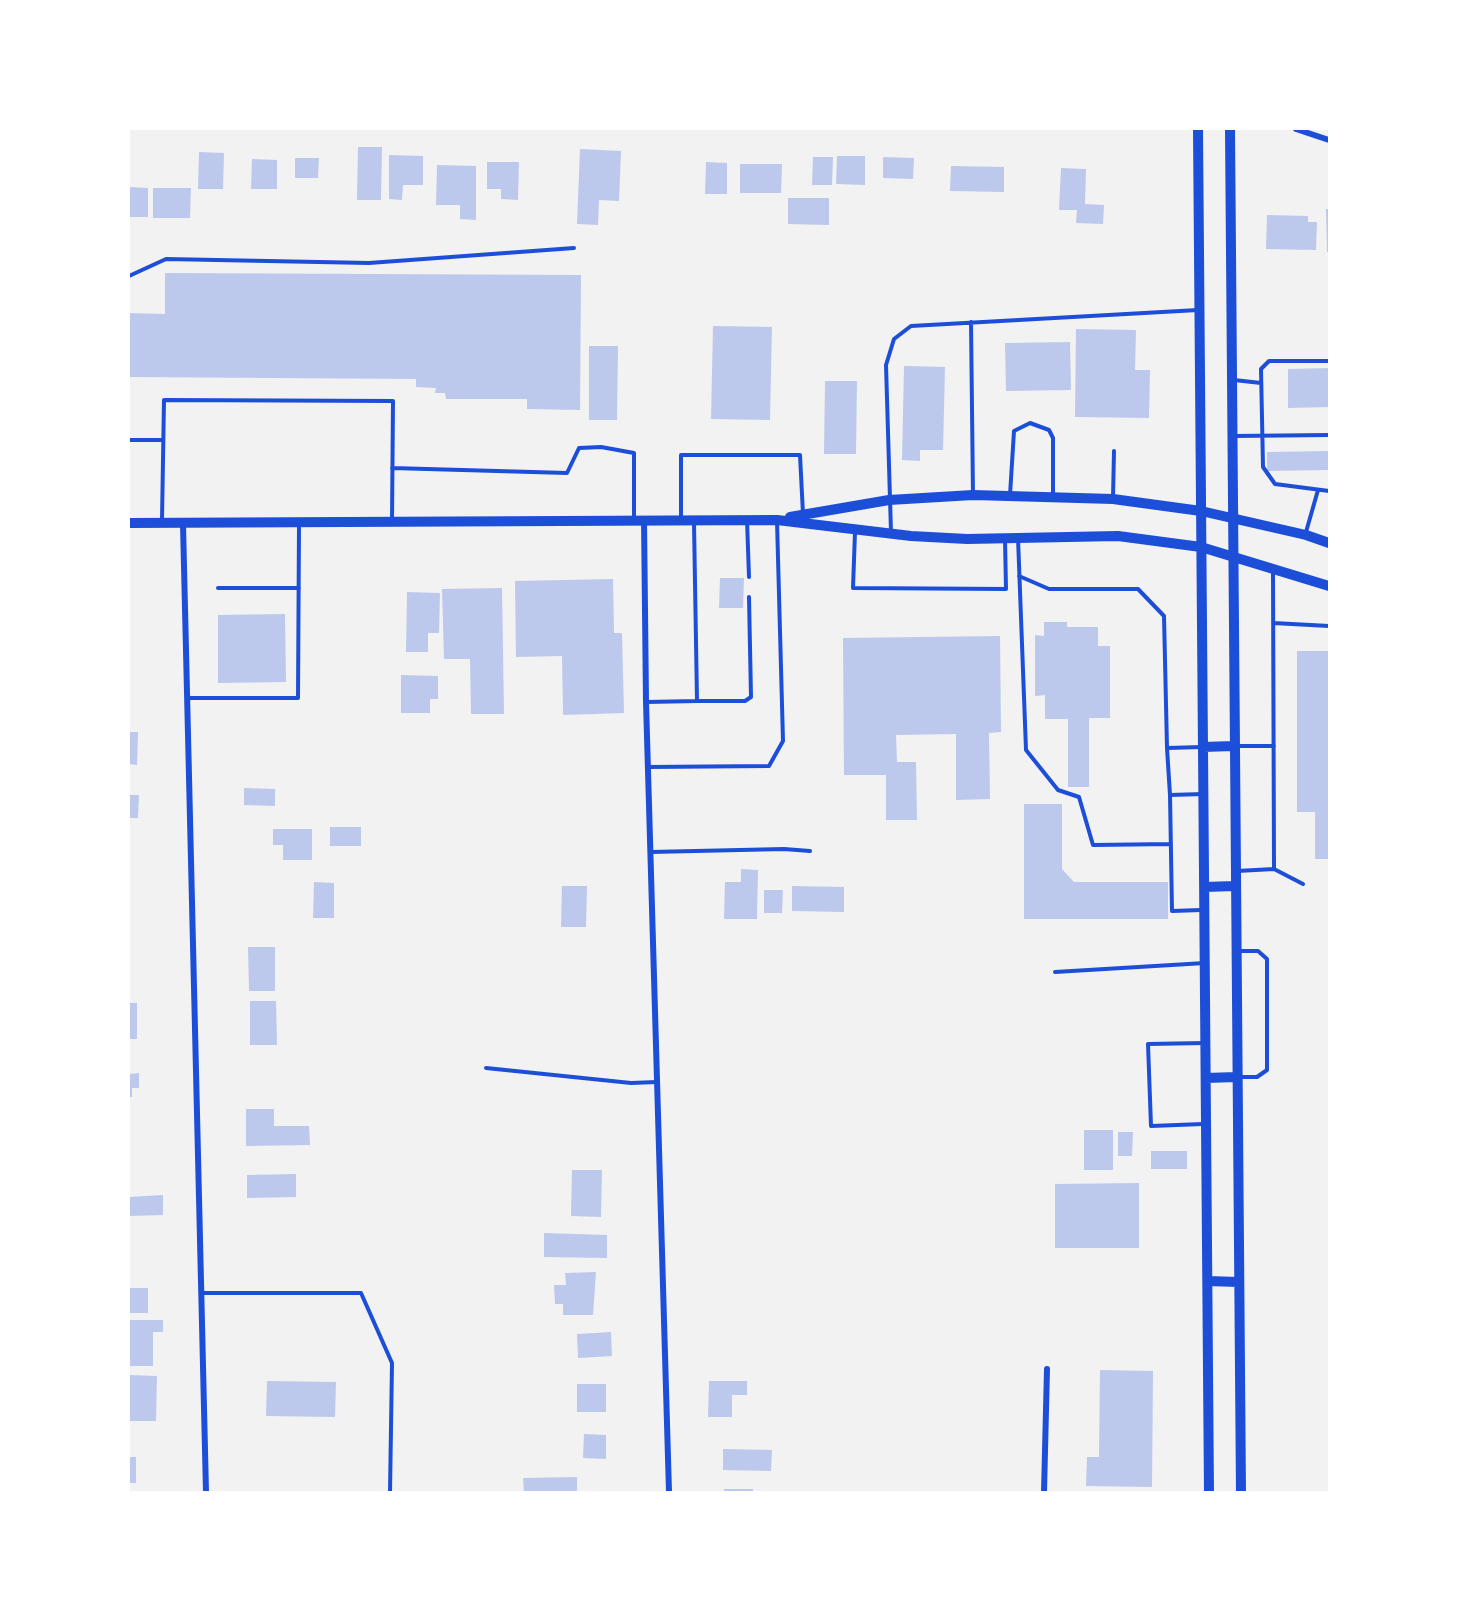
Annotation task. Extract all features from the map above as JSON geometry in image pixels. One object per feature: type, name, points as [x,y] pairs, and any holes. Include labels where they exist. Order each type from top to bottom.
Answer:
[{"type":"main road","points":[[1198,129],[1209,1492]]},
{"type":"main road","points":[[1230,129],[1231,556],[1241,1492]]},
{"type":"main road","points":[[777,520],[889,500],[973,495],[1113,499],[1201,511],[1306,535],[1329,543]]},
{"type":"main road","points":[[129,524],[392,524],[639,519],[777,520],[911,536],[1005,538],[1118,536],[1201,547],[1329,586]]},
{"type":"main road","points":[[1203,747],[1233,746]]},
{"type":"main road","points":[[1204,887],[1234,886]]},
{"type":"main road","points":[[1206,1078],[1236,1077]]},
{"type":"main road","points":[[1208,1281],[1238,1282]]},
{"type":"street","points":[[1296,129],[1329,140]]},
{"type":"street","points":[[639,519],[669,1492]]},
{"type":"street","points":[[183,524],[206,1492]]},
{"type":"street","points":[[1044,1492],[1047,1369]]},
{"type":"lane","points":[[129,276],[166,259],[369,262],[574,248]]},
{"type":"lane","points":[[891,532],[886,364],[894,339],[911,326],[1200,310]]},
{"type":"lane","points":[[970,322],[973,495]]},
{"type":"lane","points":[[1329,362],[1269,361],[1261,369],[1263,467],[1275,484],[1329,491]]},
{"type":"lane","points":[[1231,380],[1261,383]]},
{"type":"lane","points":[[162,524],[164,400],[393,401],[392,524]]},
{"type":"lane","points":[[1010,496],[1014,431],[1030,423],[1049,430],[1053,438],[1053,497]]},
{"type":"lane","points":[[1231,436],[1329,435]]},
{"type":"lane","points":[[129,440],[163,440]]},
{"type":"lane","points":[[392,468],[567,473],[579,448],[601,447],[634,453],[639,519]]},
{"type":"lane","points":[[1113,499],[1114,451]]},
{"type":"lane","points":[[681,519],[681,455],[800,455],[803,515]]},
{"type":"lane","points":[[1306,535],[1318,490]]},
{"type":"lane","points":[[694,519],[697,700]]},
{"type":"lane","points":[[747,520],[749,577]]},
{"type":"lane","points":[[648,767],[769,766],[783,741],[777,520]]},
{"type":"lane","points":[[187,698],[298,698],[299,524]]},
{"type":"lane","points":[[856,528],[853,588],[1006,589],[1005,538]]},
{"type":"lane","points":[[1018,538],[1026,750],[1058,790],[1078,797],[1092,845],[1171,843]]},
{"type":"lane","points":[[1273,569],[1274,869]]},
{"type":"lane","points":[[1020,576],[1049,589],[1138,589],[1164,616],[1172,911],[1205,910]]},
{"type":"lane","points":[[218,588],[299,588]]},
{"type":"lane","points":[[646,702],[745,701],[751,697],[749,597]]},
{"type":"lane","points":[[1273,623],[1329,626]]},
{"type":"lane","points":[[1233,746],[1274,746]]},
{"type":"lane","points":[[1167,748],[1203,747]]},
{"type":"lane","points":[[1170,795],[1204,794]]},
{"type":"lane","points":[[650,852],[784,849],[810,851]]},
{"type":"lane","points":[[1234,871],[1274,869],[1303,885]]},
{"type":"lane","points":[[1235,951],[1258,951],[1267,959],[1267,1070],[1257,1077],[1236,1077]]},
{"type":"lane","points":[[1055,972],[1205,963]]},
{"type":"lane","points":[[1206,1043],[1148,1044],[1151,1126],[1206,1124]]},
{"type":"lane","points":[[486,1068],[631,1083],[657,1082]]},
{"type":"lane","points":[[201,1293],[361,1293],[392,1363],[390,1492]]},
{"type":"building","points":[[358,147],[382,147],[381,200],[357,200]]},
{"type":"building","points":[[580,149],[621,151],[619,201],[599,200],[598,225],[577,224]]},
{"type":"building","points":[[199,152],[224,153],[223,189],[198,189]]},
{"type":"building","points":[[389,155],[423,156],[423,185],[403,185],[402,200],[389,199]]},
{"type":"building","points":[[837,156],[865,156],[865,185],[836,184]]},
{"type":"building","points":[[813,157],[833,157],[832,185],[812,185]]},
{"type":"building","points":[[883,157],[914,158],[913,179],[883,178]]},
{"type":"building","points":[[295,158],[319,158],[318,178],[295,178]]},
{"type":"building","points":[[252,159],[277,160],[277,189],[251,189]]},
{"type":"building","points":[[487,162],[519,162],[518,200],[501,199],[501,189],[487,189]]},
{"type":"building","points":[[706,162],[727,163],[727,194],[705,194]]},
{"type":"building","points":[[740,164],[782,164],[781,193],[740,193]]},
{"type":"building","points":[[437,165],[476,166],[476,220],[460,219],[460,205],[436,205]]},
{"type":"building","points":[[951,166],[1004,167],[1004,192],[950,191]]},
{"type":"building","points":[[1061,168],[1086,169],[1085,204],[1104,205],[1103,224],[1076,223],[1077,210],[1059,210]]},
{"type":"building","points":[[129,187],[148,188],[148,217],[129,217]]},
{"type":"building","points":[[153,188],[191,188],[190,218],[153,218]]},
{"type":"building","points":[[788,198],[829,198],[829,225],[788,224]]},
{"type":"building","points":[[1326,209],[1329,209],[1329,252],[1327,252]]},
{"type":"building","points":[[1267,215],[1308,216],[1308,222],[1317,222],[1316,250],[1266,249]]},
{"type":"building","points":[[165,273],[581,275],[580,410],[527,409],[527,399],[446,399],[445,393],[435,393],[436,388],[416,387],[416,379],[129,377],[129,313],[165,314]]},
{"type":"building","points":[[713,326],[772,327],[770,420],[711,419]]},
{"type":"building","points":[[1076,329],[1136,330],[1135,370],[1150,370],[1149,418],[1075,417]]},
{"type":"building","points":[[1070,342],[1071,390],[1006,391],[1005,343]]},
{"type":"building","points":[[589,346],[618,346],[617,420],[589,420]]},
{"type":"building","points":[[904,366],[945,367],[943,450],[920,450],[920,461],[902,460]]},
{"type":"building","points":[[1329,368],[1329,407],[1288,408],[1288,369]]},
{"type":"building","points":[[825,381],[857,381],[856,454],[824,454]]},
{"type":"building","points":[[1329,451],[1329,470],[1267,471],[1267,452]]},
{"type":"building","points":[[720,578],[744,578],[743,608],[719,608]]},
{"type":"building","points":[[613,579],[614,633],[622,633],[624,713],[563,715],[562,656],[516,657],[515,581]]},
{"type":"building","points":[[502,588],[504,714],[471,714],[470,659],[444,659],[442,589]]},
{"type":"building","points":[[407,592],[440,593],[439,633],[428,633],[428,652],[406,652]]},
{"type":"building","points":[[285,614],[286,682],[218,683],[218,615]]},
{"type":"building","points":[[1044,622],[1067,622],[1067,627],[1098,627],[1098,646],[1110,646],[1110,718],[1089,718],[1089,787],[1068,787],[1068,719],[1045,719],[1045,695],[1035,696],[1035,635],[1044,636]]},
{"type":"building","points":[[1000,636],[1001,732],[989,733],[990,799],[956,800],[956,734],[896,735],[897,762],[916,762],[917,820],[886,820],[886,775],[844,775],[843,638]]},
{"type":"building","points":[[1297,651],[1329,651],[1329,859],[1315,859],[1315,812],[1297,812]]},
{"type":"building","points":[[401,675],[438,676],[438,699],[430,699],[430,713],[401,713]]},
{"type":"building","points":[[129,732],[138,732],[137,765],[129,764]]},
{"type":"building","points":[[244,788],[275,789],[275,806],[244,805]]},
{"type":"building","points":[[129,795],[139,795],[138,818],[129,818]]},
{"type":"building","points":[[1024,804],[1062,804],[1062,869],[1074,882],[1168,882],[1168,919],[1024,919]]},
{"type":"building","points":[[330,827],[361,827],[361,846],[330,846]]},
{"type":"building","points":[[273,829],[312,829],[312,860],[283,860],[283,845],[273,845]]},
{"type":"building","points":[[741,869],[758,870],[757,919],[724,919],[725,882],[741,882]]},
{"type":"building","points":[[314,882],[334,883],[334,918],[313,918]]},
{"type":"building","points":[[562,886],[587,886],[586,927],[561,927]]},
{"type":"building","points":[[792,886],[844,887],[844,912],[792,911]]},
{"type":"building","points":[[764,890],[783,890],[782,913],[764,913]]},
{"type":"building","points":[[248,947],[275,947],[275,991],[249,991]]},
{"type":"building","points":[[250,1001],[276,1001],[277,1045],[250,1045]]},
{"type":"building","points":[[129,1003],[137,1003],[137,1039],[129,1039]]},
{"type":"building","points":[[139,1073],[139,1088],[132,1088],[132,1097],[129,1097],[129,1074]]},
{"type":"building","points":[[246,1109],[274,1109],[274,1126],[309,1126],[310,1145],[246,1146]]},
{"type":"building","points":[[1084,1130],[1113,1130],[1113,1170],[1084,1170]]},
{"type":"building","points":[[1118,1132],[1133,1132],[1132,1156],[1118,1156]]},
{"type":"building","points":[[1151,1151],[1187,1151],[1187,1169],[1151,1169]]},
{"type":"building","points":[[572,1170],[602,1170],[601,1217],[571,1216]]},
{"type":"building","points":[[296,1174],[296,1197],[247,1198],[247,1175]]},
{"type":"building","points":[[1139,1183],[1139,1248],[1055,1248],[1055,1184]]},
{"type":"building","points":[[163,1195],[163,1215],[129,1216],[129,1197]]},
{"type":"building","points":[[544,1233],[607,1235],[607,1258],[544,1257]]},
{"type":"building","points":[[596,1272],[593,1315],[563,1315],[563,1304],[555,1304],[554,1285],[566,1285],[565,1273]]},
{"type":"building","points":[[129,1288],[148,1288],[148,1313],[129,1313]]},
{"type":"building","points":[[129,1320],[163,1320],[163,1332],[153,1332],[153,1366],[129,1366]]},
{"type":"building","points":[[611,1332],[612,1356],[578,1358],[577,1334]]},
{"type":"building","points":[[1100,1370],[1153,1371],[1152,1487],[1086,1486],[1087,1457],[1099,1457]]},
{"type":"building","points":[[129,1375],[157,1376],[156,1421],[129,1421]]},
{"type":"building","points":[[267,1381],[336,1382],[335,1417],[266,1416]]},
{"type":"building","points":[[709,1381],[747,1381],[747,1395],[732,1395],[732,1417],[708,1417]]},
{"type":"building","points":[[577,1384],[606,1384],[606,1412],[577,1412]]},
{"type":"building","points":[[584,1434],[606,1435],[606,1459],[583,1458]]},
{"type":"building","points":[[723,1449],[772,1450],[771,1471],[723,1470]]},
{"type":"building","points":[[129,1457],[136,1457],[136,1483],[129,1483]]},
{"type":"building","points":[[577,1477],[577,1492],[524,1492],[523,1478]]},
{"type":"building","points":[[724,1489],[753,1489],[753,1492],[724,1492]]}]
